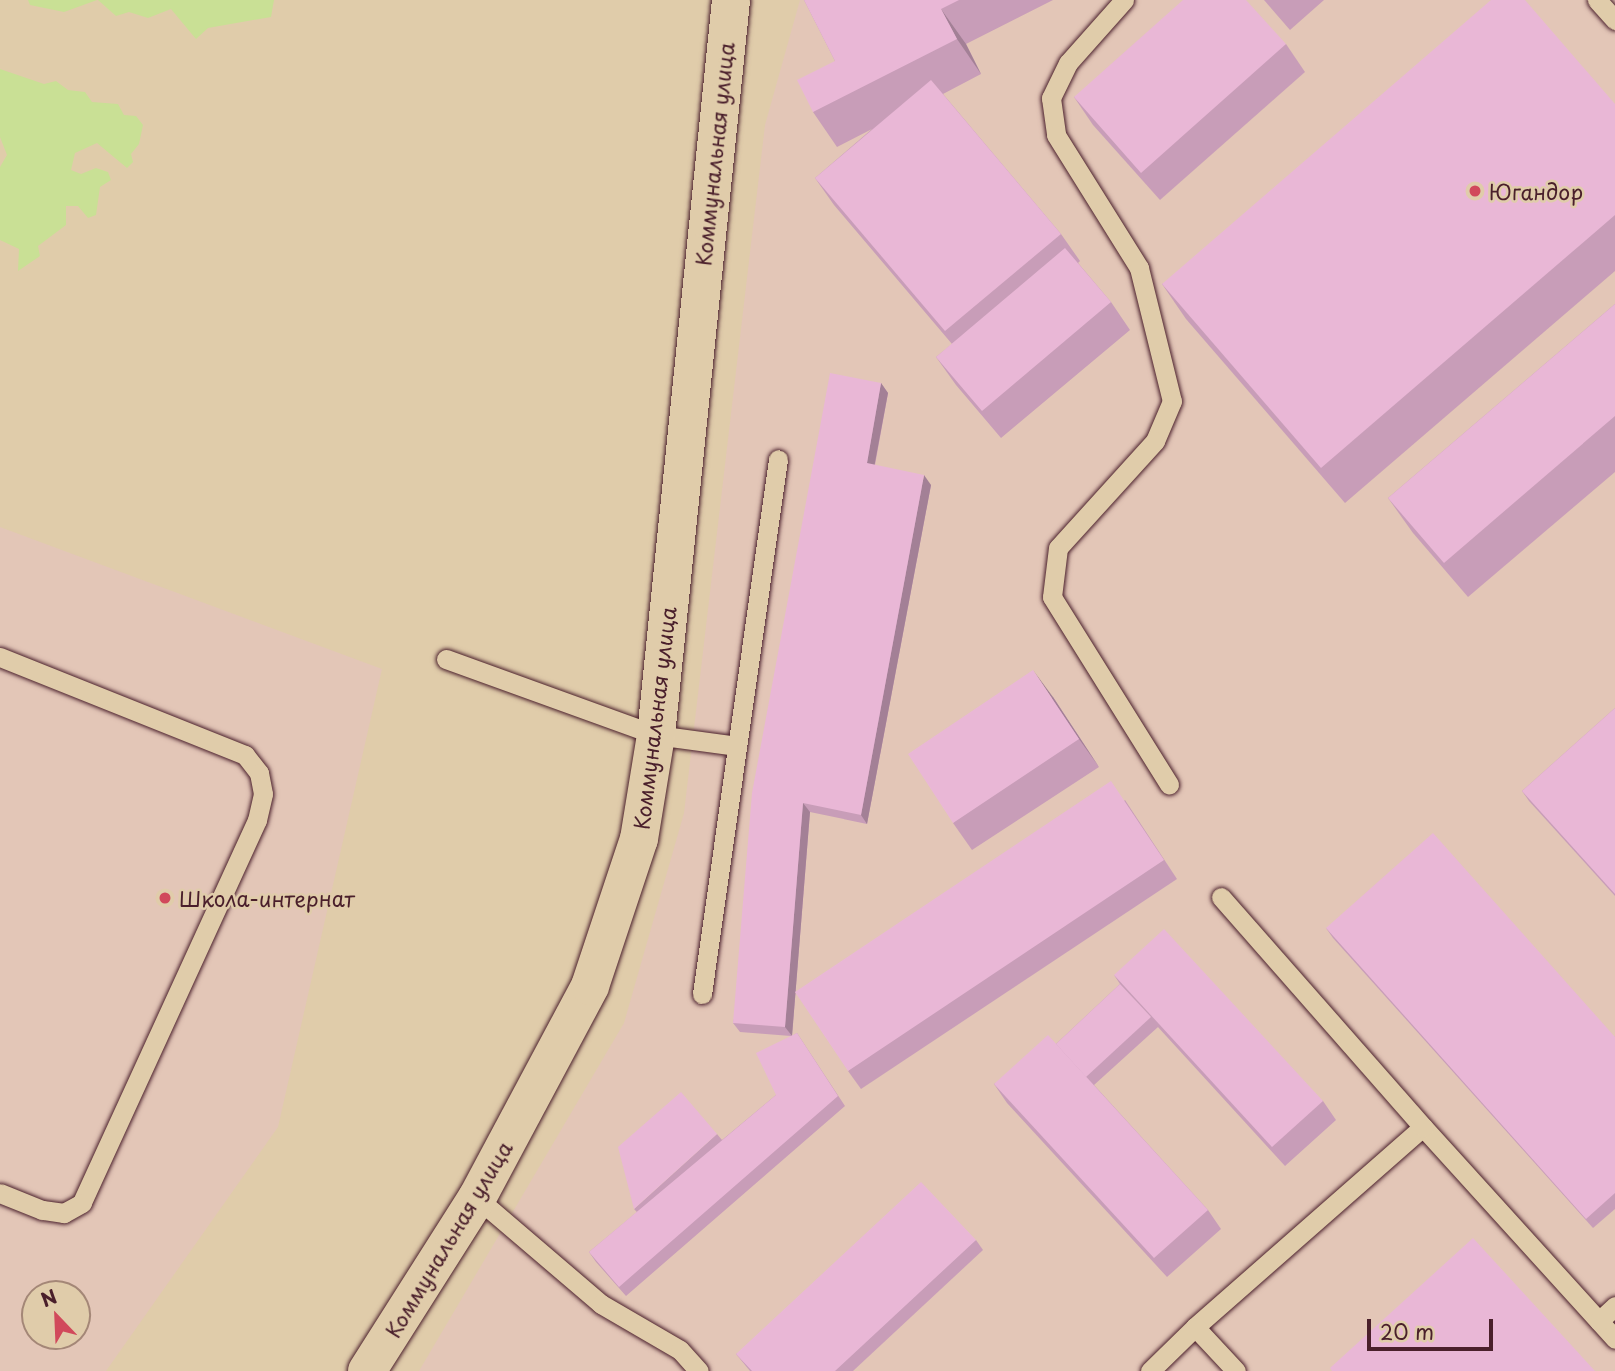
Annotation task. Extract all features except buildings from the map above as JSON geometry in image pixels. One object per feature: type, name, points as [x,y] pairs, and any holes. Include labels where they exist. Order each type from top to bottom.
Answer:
[{"type":"street","name":"Коммунальная улица","points":[[367,1371],[477,1198],[590,986],[639,839],[656,735],[731,0]]},
{"type":"lane","points":[[1124,0],[1068,63],[1052,98],[1056,135],[1139,268],[1171,401],[1155,442],[1058,548],[1052,597],[1169,784]]},
{"type":"lane","points":[[1597,0],[1615,20]]},
{"type":"lane","points":[[702,994],[778,459]]},
{"type":"lane","points":[[0,657],[245,755],[259,773],[263,794],[257,820],[82,1203],[64,1213],[42,1210],[0,1193]]},
{"type":"lane","points":[[446,659],[656,735],[737,746]]},
{"type":"lane","points":[[1221,897],[1423,1127],[1615,1339]]},
{"type":"lane","points":[[1150,1371],[1195,1327],[1423,1127]]},
{"type":"lane","points":[[477,1198],[601,1304],[680,1350],[699,1371]]},
{"type":"lane","points":[[1599,1321],[1615,1306]]},
{"type":"lane","points":[[1195,1327],[1236,1371]]},
{"type":"shaded area","points":[[800,0],[1615,0],[1615,1371],[419,1371],[624,1023],[684,813],[765,125]]},
{"type":"shaded area","name":"Школа-интернат","points":[[0,527],[382,669],[278,1127],[106,1371],[0,1371]]},
{"type":"green space","points":[[28,0],[97,0],[64,12],[30,5]]},
{"type":"green space","points":[[98,0],[274,0],[271,17],[208,28],[196,39],[171,9],[148,18],[129,12],[116,16]]},
{"type":"green space","points":[[0,69],[44,84],[56,81],[68,90],[85,92],[92,102],[118,104],[124,115],[136,116],[143,125],[139,144],[131,154],[133,162],[127,168],[97,143],[75,153],[71,170],[81,174],[96,168],[108,172],[111,180],[100,187],[96,215],[88,218],[78,206],[66,206],[66,225],[38,246],[40,256],[18,271],[19,249],[0,240],[0,167],[7,155],[0,137]]},
{"type":"place","name":"Югандор","points":[[1475,191]]},
{"type":"place","name":"Школа-интернат","points":[[165,898]]}]
